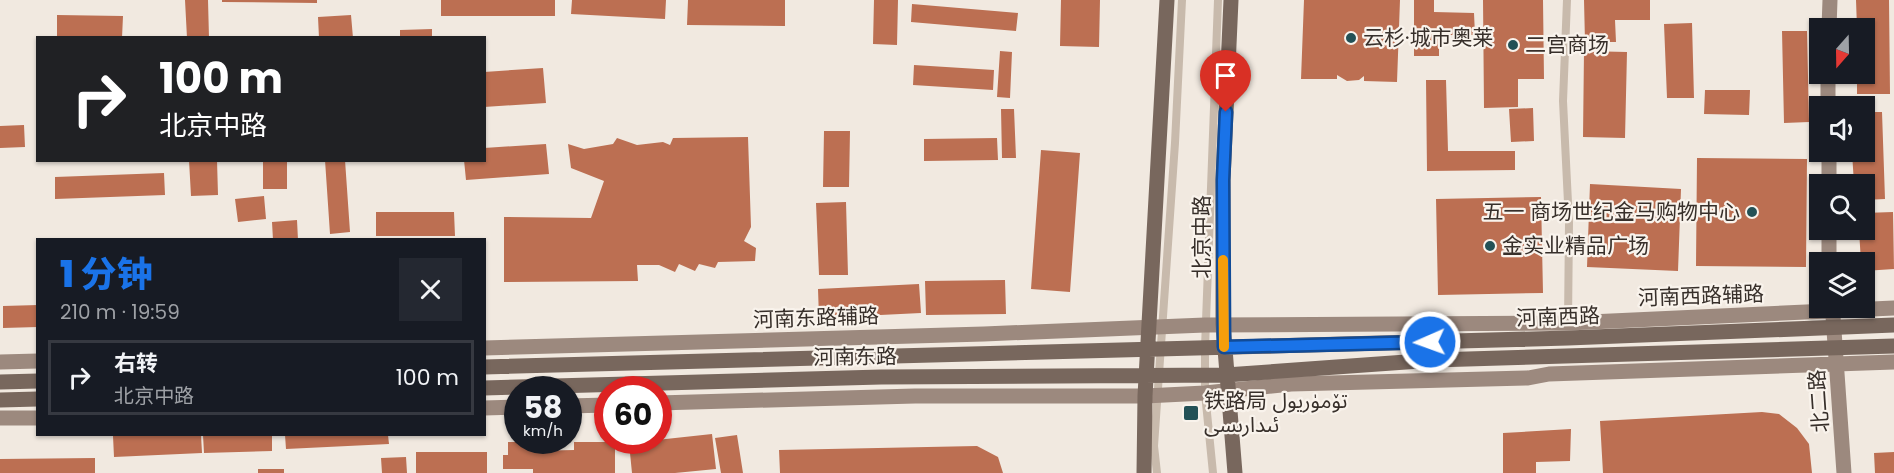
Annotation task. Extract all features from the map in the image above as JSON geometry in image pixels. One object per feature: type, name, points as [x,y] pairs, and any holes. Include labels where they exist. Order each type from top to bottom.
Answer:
[{"type":"main road","points":[[1144,473],[1155,348],[1167,0]]},
{"type":"main road","name":"北京中路","points":[[1231,0],[1223,180],[1223,324],[1234,473]]},
{"type":"main road","name":"河南西路","points":[[1224,347],[1809,316]]},
{"type":"main road","name":"河南西路","points":[[1851,318],[1894,325]]},
{"type":"main road","name":"河南西路","points":[[1226,375],[1434,360],[1894,346]]},
{"type":"main road","name":"河南东路","points":[[486,368],[1224,347]]},
{"type":"main road","name":"河南东路","points":[[486,387],[881,377],[1226,375]]},
{"type":"main road","points":[[0,382],[36,381]]},
{"type":"main road","points":[[0,400],[36,399]]},
{"type":"street","points":[[1829,18],[1830,0]]},
{"type":"street","points":[[1875,310],[1894,308]]},
{"type":"street","name":"北二路","points":[[1833,318],[1844,473]]},
{"type":"street","points":[[1156,326],[1223,324],[1568,330]]},
{"type":"street","name":"河南东路辅路","points":[[486,348],[984,334],[1156,326]]},
{"type":"street","points":[[0,362],[36,361]]},
{"type":"street","points":[[672,404],[915,396],[1152,396],[1292,384],[1528,378],[1549,374],[1894,362]]},
{"type":"street","points":[[486,408],[504,407]]},
{"type":"street","points":[[0,418],[36,418]]},
{"type":"lane","points":[[1156,326],[1182,0]]},
{"type":"lane","points":[[1213,473],[1205,393],[1205,325],[1218,0]]},
{"type":"lane","points":[[1567,0],[1563,101],[1569,223],[1568,330]]},
{"type":"lane","points":[[1152,396],[1157,473]]},
{"type":"building","points":[[185,0],[208,0],[209,36],[187,36]]},
{"type":"building","points":[[222,0],[317,0],[317,3],[222,2]]},
{"type":"building","points":[[441,0],[555,0],[555,16],[441,16]]},
{"type":"building","points":[[572,0],[666,0],[665,19],[571,14]]},
{"type":"building","points":[[688,0],[785,0],[785,26],[687,25]]},
{"type":"building","points":[[874,0],[898,0],[897,45],[873,44]]},
{"type":"building","points":[[1061,0],[1100,0],[1099,47],[1060,46]]},
{"type":"building","name":"云杉·城市奥莱","points":[[1304,0],[1400,0],[1397,82],[1364,81],[1364,76],[1359,80],[1347,81],[1337,75],[1337,79],[1301,79]]},
{"type":"building","points":[[1414,0],[1434,0],[1434,12],[1474,13],[1475,35],[1439,35],[1439,56],[1414,56]]},
{"type":"building","name":"二宫商场","points":[[1483,0],[1543,0],[1544,79],[1518,79],[1518,107],[1484,108]]},
{"type":"building","points":[[1584,0],[1650,0],[1650,20],[1615,20],[1616,42],[1585,42]]},
{"type":"building","points":[[1856,0],[1889,0],[1890,94],[1857,94],[1857,84],[1875,84],[1875,18],[1857,18]]},
{"type":"building","points":[[912,4],[1018,13],[1016,31],[911,22]]},
{"type":"building","points":[[57,15],[123,16],[122,36],[57,36]]},
{"type":"building","points":[[351,15],[353,36],[319,36],[318,17]]},
{"type":"building","points":[[1692,23],[1694,98],[1667,98],[1664,24]]},
{"type":"building","points":[[432,29],[432,36],[400,36],[400,30]]},
{"type":"building","points":[[1782,31],[1807,31],[1809,122],[1784,123]]},
{"type":"building","points":[[1000,51],[1012,52],[1010,98],[997,97]]},
{"type":"building","points":[[1584,51],[1627,52],[1625,138],[1583,137]]},
{"type":"building","points":[[914,65],[994,70],[993,90],[913,85]]},
{"type":"building","points":[[543,68],[546,103],[486,107],[486,72]]},
{"type":"building","points":[[1426,80],[1446,80],[1448,151],[1515,151],[1515,170],[1427,171]]},
{"type":"building","points":[[1705,90],[1750,90],[1749,115],[1704,114]]},
{"type":"building","points":[[1533,108],[1534,141],[1511,142],[1509,109]]},
{"type":"building","points":[[1001,109],[1014,109],[1016,158],[1002,158]]},
{"type":"building","points":[[1875,112],[1882,112],[1885,199],[1875,199],[1875,174],[1853,174],[1853,162],[1875,162]]},
{"type":"building","points":[[24,125],[25,147],[0,148],[0,126]]},
{"type":"building","points":[[824,131],[850,131],[849,187],[823,187]]},
{"type":"building","points":[[748,137],[751,227],[744,241],[756,248],[755,261],[718,262],[715,268],[699,264],[695,271],[679,264],[675,272],[659,265],[637,265],[638,281],[504,282],[504,217],[591,218],[604,181],[571,168],[568,144],[584,149],[613,144],[617,138],[637,145],[663,142],[670,145],[673,138]]},
{"type":"building","points":[[997,138],[998,160],[924,161],[924,139]]},
{"type":"building","points":[[546,144],[549,174],[466,180],[464,162],[486,162],[486,148]]},
{"type":"building","points":[[1041,150],[1080,153],[1070,292],[1031,289]]},
{"type":"building","name":"五一 商场世纪金马购物中心","points":[[1697,158],[1807,159],[1806,267],[1696,266]]},
{"type":"building","points":[[189,162],[217,162],[218,195],[191,196]]},
{"type":"building","points":[[263,162],[287,162],[287,189],[263,189]]},
{"type":"building","points":[[325,162],[345,162],[350,232],[330,234]]},
{"type":"building","points":[[164,173],[165,195],[55,199],[55,177]]},
{"type":"building","points":[[1590,184],[1681,189],[1678,271],[1587,267]]},
{"type":"building","points":[[264,196],[266,219],[238,222],[235,199]]},
{"type":"building","name":"金实业精品广场","points":[[1541,197],[1543,293],[1438,295],[1436,199]]},
{"type":"building","points":[[846,202],[848,275],[819,275],[816,203]]},
{"type":"building","points":[[376,212],[454,212],[455,236],[376,236]]},
{"type":"building","points":[[1893,212],[1894,269],[1875,270],[1875,252],[1860,252],[1860,240],[1875,240],[1875,213]]},
{"type":"building","points":[[297,220],[298,238],[273,238],[272,222]]},
{"type":"building","points":[[1005,280],[1006,314],[926,315],[925,281]]},
{"type":"building","points":[[919,284],[921,313],[819,318],[818,289]]},
{"type":"building","points":[[36,305],[36,327],[3,328],[3,306]]},
{"type":"building","points":[[1762,412],[1779,414],[1797,428],[1809,444],[1812,473],[1603,473],[1600,421]]},
{"type":"building","points":[[1571,429],[1570,461],[1536,462],[1536,473],[1503,473],[1503,433]]},
{"type":"building","points":[[712,434],[716,469],[675,473],[632,473],[630,454],[672,454],[672,438]]},
{"type":"building","points":[[737,435],[743,473],[721,473],[715,438]]},
{"type":"building","points":[[113,436],[201,436],[202,453],[114,457]]},
{"type":"building","points":[[203,436],[272,436],[272,451],[204,453]]},
{"type":"building","points":[[285,436],[388,436],[389,444],[286,449]]},
{"type":"building","points":[[582,442],[594,442],[594,454],[615,454],[615,473],[533,473],[533,469],[503,469],[503,455],[582,454]]},
{"type":"building","points":[[977,446],[998,457],[1003,473],[780,473],[779,450]]},
{"type":"building","points":[[416,452],[487,452],[487,473],[416,473]]},
{"type":"building","points":[[1894,452],[1894,473],[1875,473],[1874,453]]},
{"type":"building","points":[[406,457],[407,473],[382,473],[381,458]]},
{"type":"building","points":[[95,458],[95,473],[0,473],[0,459]]},
{"type":"building","points":[[258,469],[284,469],[284,473],[258,473]]},
{"type":"slow traffic","points":[[1223,260],[1224,347]]},
{"type":"place","name":"云杉·城市奥莱","points":[[1351,38]]},
{"type":"place","name":"二宫商场","points":[[1513,45]]},
{"type":"place","name":"五一 商场世纪金马购物中心","points":[[1752,212]]},
{"type":"place","name":"金实业精品广场","points":[[1490,246]]},
{"type":"place","name":"铁路局 تۆمۈريول ئىدارىسى","points":[[1191,413]]},
{"type":"route","points":[[1226,112],[1223,180],[1224,347],[1430,342]]}]
